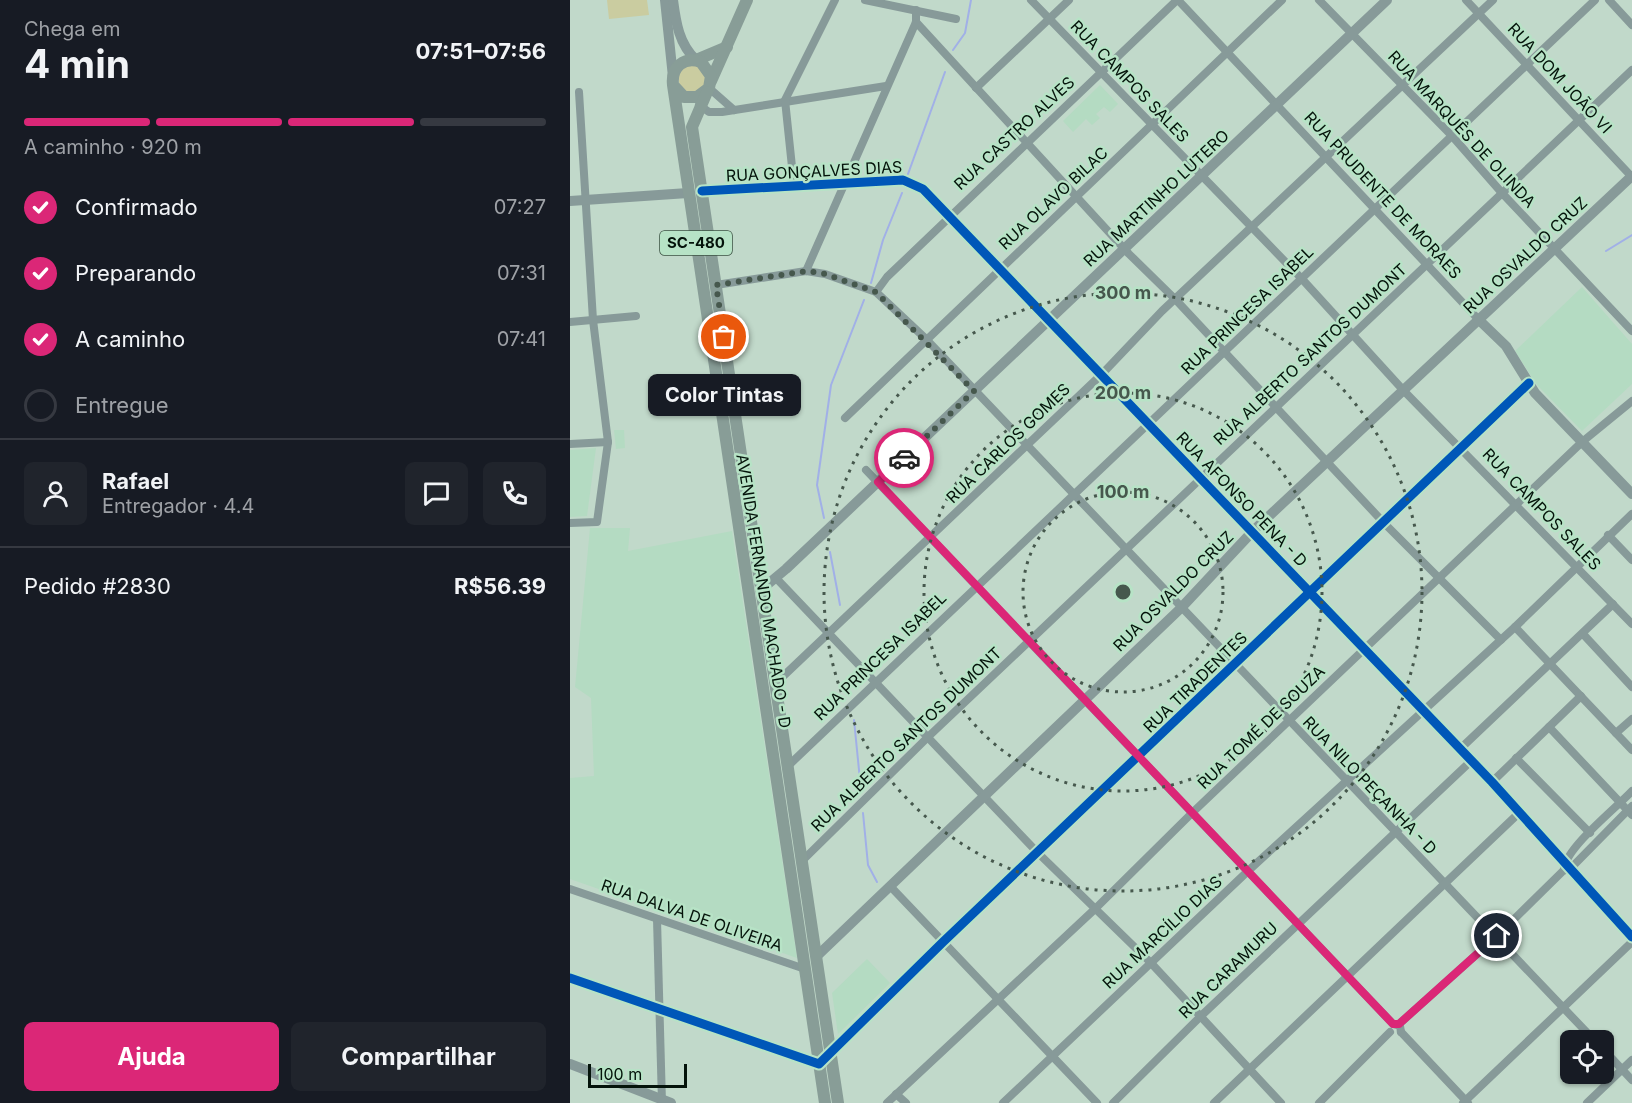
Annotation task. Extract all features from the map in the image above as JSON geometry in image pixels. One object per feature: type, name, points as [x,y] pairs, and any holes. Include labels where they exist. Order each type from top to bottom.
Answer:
[{"type":"main road","name":"AVENIDA FERNANDO MACHADO - D","points":[[747,0],[692,127],[838,1103]]},
{"type":"main road","points":[[696,60],[706,66],[710,85],[697,98],[690,98],[680,94],[673,81],[678,66],[683,62],[696,60],[727,47]]},
{"type":"main road","name":"AVENIDA FERNANDO MACHADO - D","points":[[673,81],[712,358],[825,1103]]},
{"type":"main road","points":[[702,287],[716,285]]},
{"type":"main road","points":[[732,492],[747,491]]},
{"type":"main road","points":[[748,592],[762,589]]},
{"type":"main road","points":[[765,705],[773,707],[783,730]]},
{"type":"street","name":"AVENIDA FERNANDO MACHADO - D","points":[[665,0],[673,81]]},
{"type":"street","points":[[673,0],[677,26],[684,47],[696,60]]},
{"type":"street","points":[[794,186],[785,100],[835,0]]},
{"type":"street","points":[[865,0],[956,19]]},
{"type":"street","name":"RUA CAMPOS SALES","points":[[1031,0],[1252,226],[1404,391],[1632,624]]},
{"type":"street","points":[[976,88],[1069,0]]},
{"type":"street","name":"RUA PRUDENTE DE MORAES","points":[[1178,0],[1506,346],[1528,383],[1632,494]]},
{"type":"street","name":"RUA CASTRO ALVES","points":[[876,292],[886,277],[950,215],[1178,0]]},
{"type":"street","name":"RUA OLAVO BILAC","points":[[846,418],[1282,0]]},
{"type":"street","name":"RUA MARQUÊS DE OLINDA","points":[[1319,0],[1453,137],[1502,193],[1632,331]]},
{"type":"street","name":"RUA MARTINHO LUTERO","points":[[762,589],[1387,0]]},
{"type":"street","name":"RUA DOM JOÃO VI","points":[[1466,0],[1632,176]]},
{"type":"street","name":"RUA CARLOS GOMES","points":[[776,683],[1102,374],[1252,226],[1493,0]]},
{"type":"street","name":"RUA PRINCESA ISABEL","points":[[789,765],[976,585],[1226,352],[1595,0]]},
{"type":"street","points":[[1609,0],[1632,25]]},
{"type":"street","points":[[807,271],[886,86],[916,22],[916,10]]},
{"type":"street","points":[[916,22],[1124,249],[1226,352],[1384,523],[1500,640]]},
{"type":"street","name":"RUA ALBERTO SANTOS DUMONT","points":[[803,860],[928,737],[1632,70]]},
{"type":"street","points":[[710,85],[734,110]]},
{"type":"street","points":[[690,98],[709,112],[886,86]]},
{"type":"street","points":[[570,524],[597,522],[608,442],[593,320],[579,93]]},
{"type":"street","name":"RUA OSVALDO CRUZ","points":[[817,956],[1180,608],[1253,531],[1632,176]]},
{"type":"street","name":"RUA GONÇALVES DIAS","points":[[702,191],[903,180],[915,183],[950,215]]},
{"type":"street","points":[[570,201],[688,193]]},
{"type":"street","name":"RUA AFONSO PENA - D","points":[[950,215],[1492,782],[1566,867],[1632,937]]},
{"type":"street","points":[[716,285],[807,271],[825,274],[876,292]]},
{"type":"street","name":"RUA NILO PEÇANHA - D","points":[[876,292],[926,339],[1585,1030]]},
{"type":"street","points":[[570,322],[636,316]]},
{"type":"street","name":"RUA TIRADENTES","points":[[819,1064],[943,942],[1528,383]]},
{"type":"street","name":"RUA TOMÉ DE SOUZA","points":[[887,1103],[1096,908],[1192,813],[1516,504],[1582,442],[1632,401]]},
{"type":"street","points":[[570,444],[608,442]]},
{"type":"street","points":[[866,470],[1465,1102],[1632,942]]},
{"type":"street","name":"RUA MARCÍLIO DIAS","points":[[1003,1103],[1248,872],[1515,627],[1632,514]]},
{"type":"street","points":[[1608,535],[1632,560]]},
{"type":"street","points":[[776,578],[1037,852],[1151,963],[1281,1103]]},
{"type":"street","points":[[1460,749],[1613,604]]},
{"type":"street","points":[[1515,627],[1632,750]]},
{"type":"street","points":[[1583,634],[1632,687]]},
{"type":"street","points":[[1492,782],[1581,696]]},
{"type":"street","points":[[1616,734],[1632,718]]},
{"type":"street","points":[[1319,1103],[1396,1028],[1497,936],[1566,867],[1631,811],[1549,727]]},
{"type":"street","points":[[1516,758],[1590,833]]},
{"type":"street","name":"RUA CARAMURU","points":[[1113,1103],[1201,1016],[1471,761]]},
{"type":"street","points":[[1566,867],[1590,833],[1632,791]]},
{"type":"street","points":[[1214,1103],[1520,812]]},
{"type":"street","points":[[890,886],[1096,1103]]},
{"type":"street","name":"RUA DALVA DE OLIVEIRA","points":[[570,890],[805,969]]},
{"type":"street","points":[[570,1064],[665,1102],[659,1009],[657,919]]},
{"type":"street","points":[[570,978],[819,1064]]},
{"type":"street","points":[[1587,1103],[1632,1060]]},
{"type":"street","points":[[1614,1061],[1632,1080]]},
{"type":"street","points":[[896,1094],[906,1103]]},
{"type":"shaded area","points":[[607,0],[647,0],[649,15],[609,19]]},
{"type":"shaded area","points":[[684,65],[700,66],[707,81],[697,93],[681,90],[677,74]]},
{"type":"shaded area","points":[[1100,85],[1118,104],[1110,112],[1104,107],[1096,114],[1100,118],[1092,125],[1086,119],[1073,132],[1063,121]]},
{"type":"shaded area","points":[[1582,287],[1632,344],[1632,384],[1582,431],[1537,385],[1515,351]]},
{"type":"shaded area","points":[[614,430],[624,430],[625,448],[616,449]]},
{"type":"shaded area","points":[[596,448],[587,516],[570,517],[570,450]]},
{"type":"shaded area","points":[[590,528],[630,528],[628,551],[732,531],[797,958],[570,879],[570,778],[594,776],[591,698],[575,687]]},
{"type":"shaded area","points":[[867,959],[890,983],[838,1034],[832,993]]},
{"type":"waterway","points":[[953,50],[965,33],[971,0]]},
{"type":"waterway","points":[[908,174],[945,72]]},
{"type":"waterway","points":[[871,283],[883,240],[902,193]]},
{"type":"waterway","points":[[1606,251],[1632,235]]},
{"type":"waterway","points":[[824,518],[817,485],[831,385],[864,300]]},
{"type":"waterway","points":[[830,552],[840,605]]},
{"type":"waterway","points":[[854,720],[861,790]]},
{"type":"waterway","points":[[863,813],[868,865],[877,882]]},
{"type":"cycle path","points":[[702,191],[903,180],[923,189],[1492,782],[1632,937]]},
{"type":"cycle path","points":[[570,978],[819,1064],[943,942],[1529,383]]},
{"type":"way so far","points":[[724,337],[716,285],[807,271],[825,274],[876,292],[926,339],[974,391],[904,458]]},
{"type":"place","name":"Color Tintas","points":[[724,337]]},
{"type":"route","points":[[904,458],[878,482],[1393,1024],[1399,1024],[1497,936]]}]
